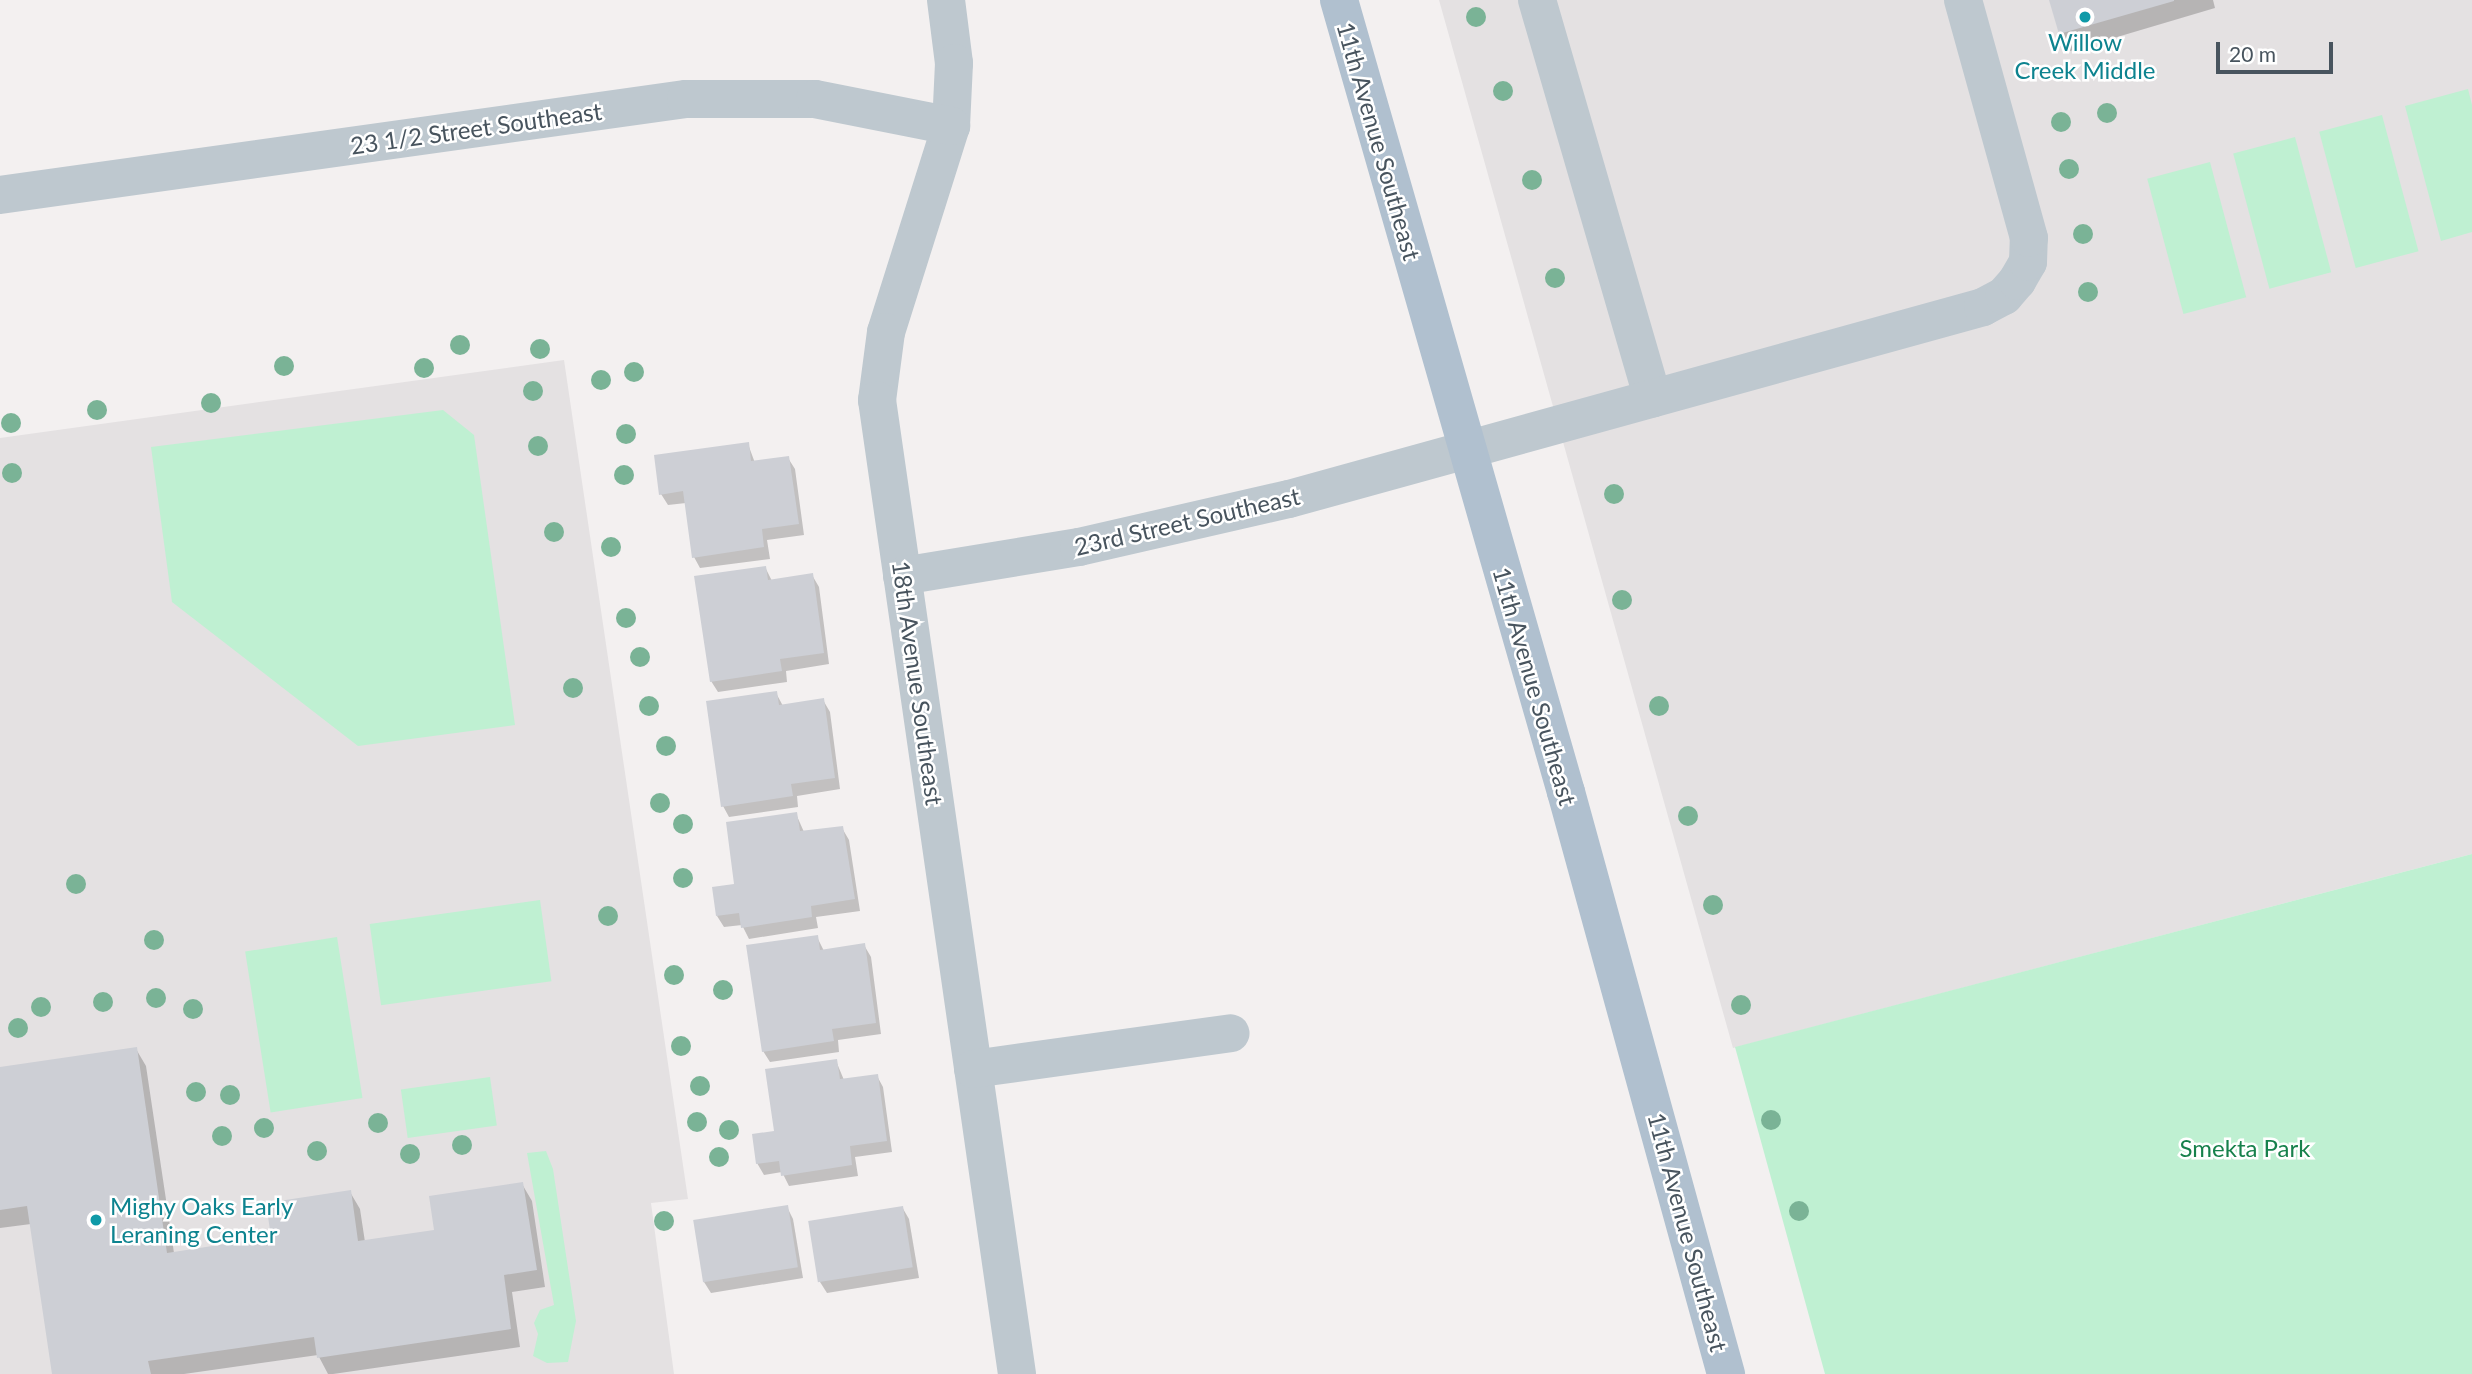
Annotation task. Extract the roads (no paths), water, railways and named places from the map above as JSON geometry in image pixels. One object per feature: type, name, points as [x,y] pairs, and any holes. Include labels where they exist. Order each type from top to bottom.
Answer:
[{"type":"main road","name":"11th Avenue Southeast","points":[[1339,0],[1726,1374]]},
{"type":"street","name":"18th Avenue Southeast","points":[[946,0],[954,63],[951,126],[878,362],[877,400],[1017,1374]]},
{"type":"street","points":[[1537,0],[1653,398]]},
{"type":"street","name":"23rd Street Southeast","points":[[902,576],[1173,527],[1467,451],[1951,318],[2004,296],[2028,262],[2029,238],[1964,0]]},
{"type":"street","name":"23 1/2 Street Southeast","points":[[0,195],[686,99],[815,99],[951,126]]},
{"type":"street","points":[[973,1069],[1231,1033]]},
{"type":"place","name":"Willow Creek Middle","points":[[2085,17]]},
{"type":"place","name":"Mighy Oaks Early Leraning Center","points":[[96,1220]]},
{"type":"park label","name":"Smekta Park","points":[[2245,1148]]}]
